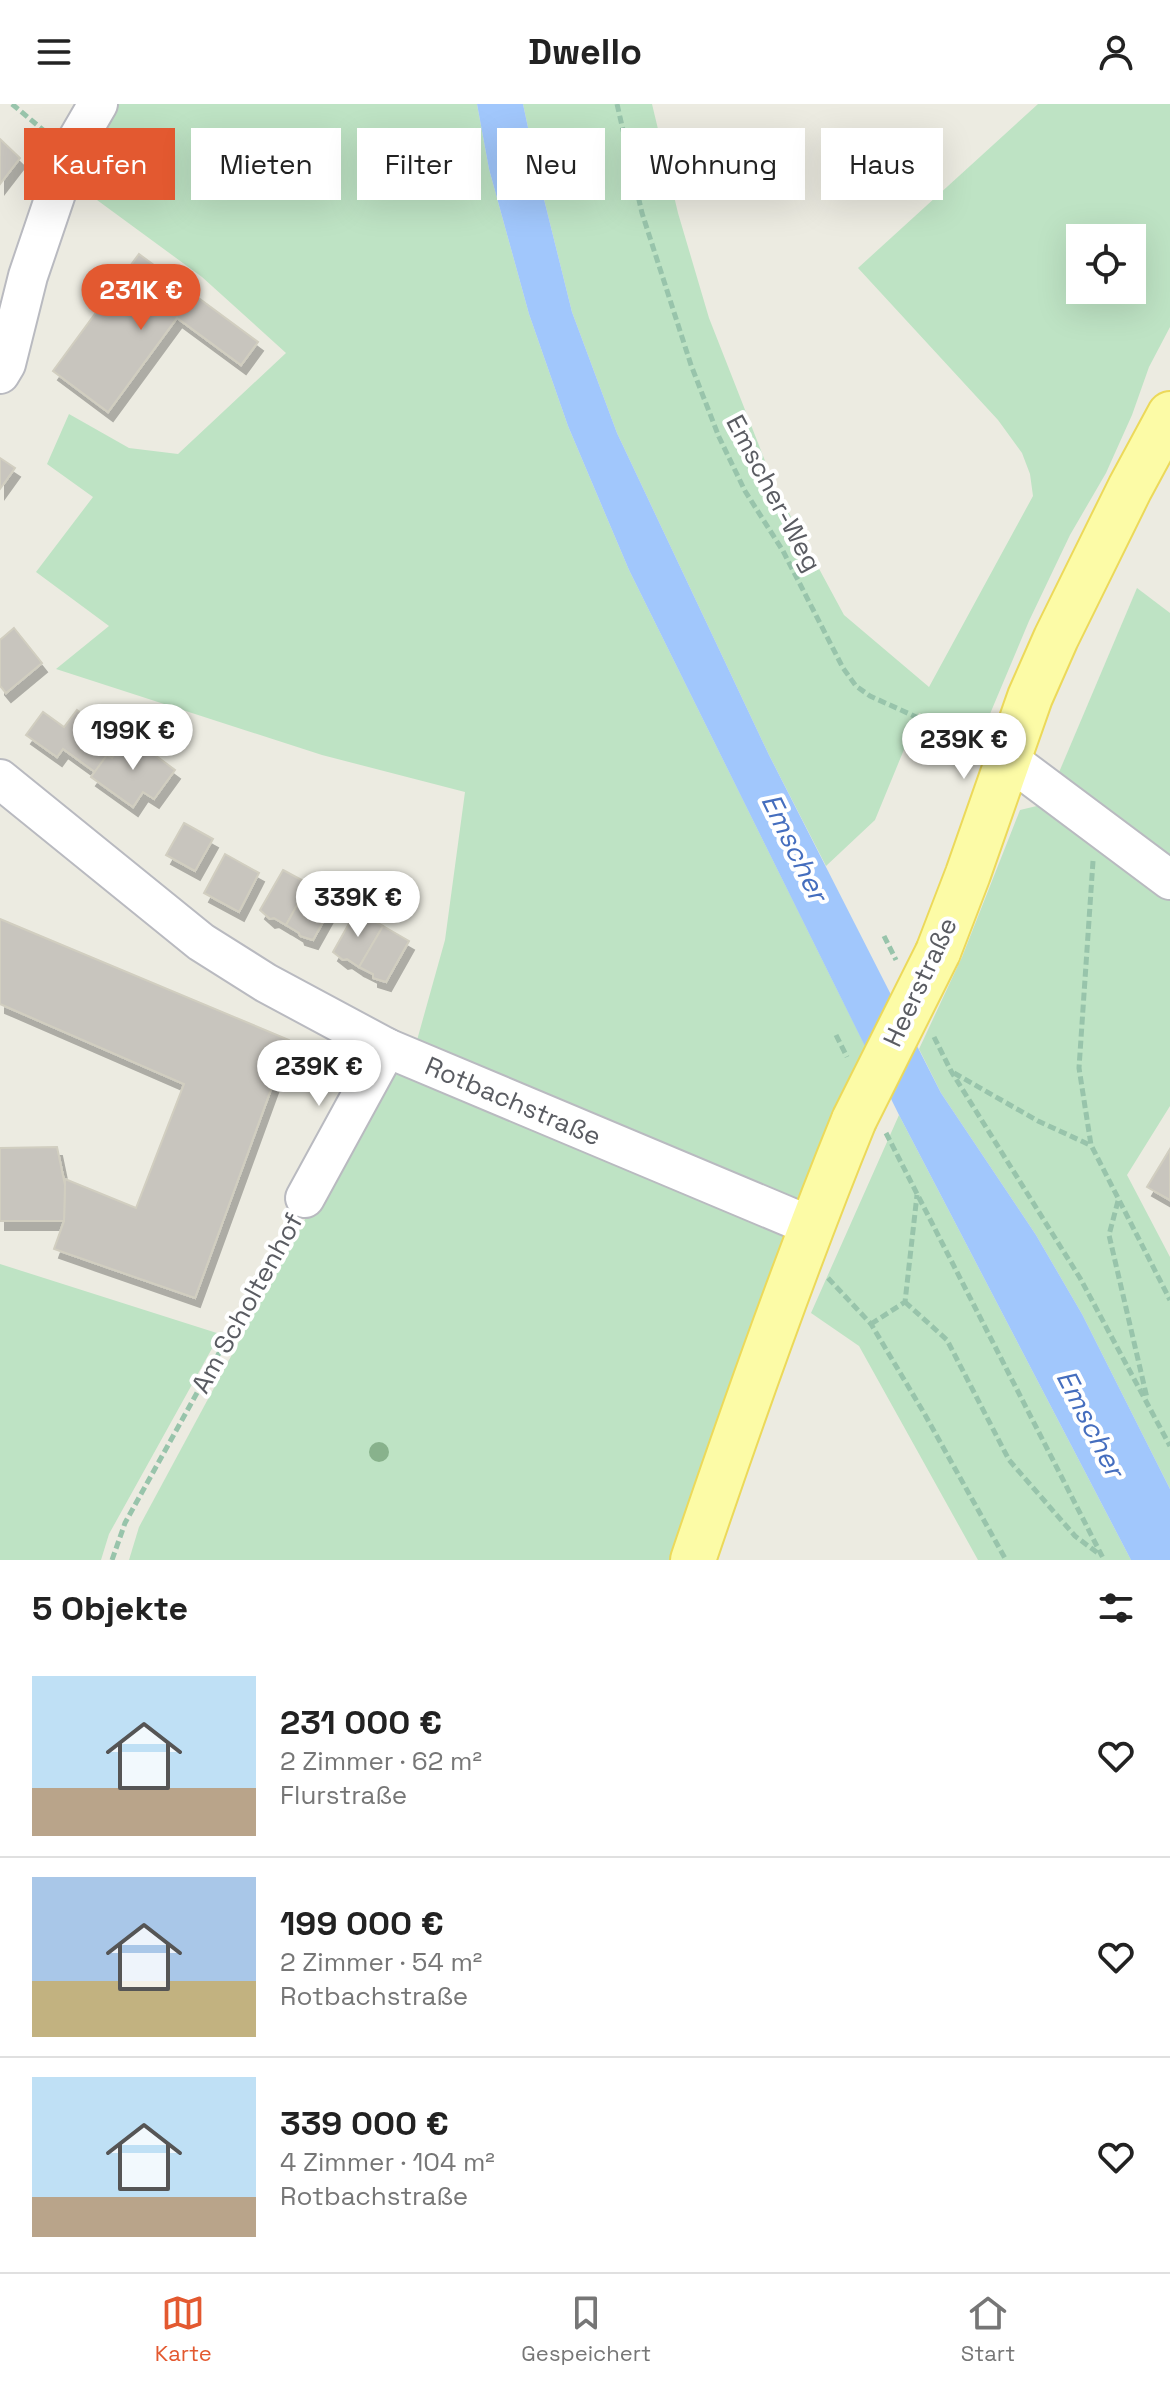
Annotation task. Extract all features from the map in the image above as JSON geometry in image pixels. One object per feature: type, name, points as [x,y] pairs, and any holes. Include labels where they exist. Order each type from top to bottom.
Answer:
[{"type":"main road","name":"Heerstraße","points":[[693,1560],[804,1244],[868,1124],[918,958],[987,822],[1007,758],[1056,638],[1159,464],[1170,414]]},
{"type":"street","points":[[84,128],[98,104]]},
{"type":"street","points":[[0,374],[6,364],[28,276],[54,200]]},
{"type":"street","points":[[1007,758],[1170,880]]},
{"type":"street","name":"Rotbachstraße","points":[[2,788],[201,942],[266,983],[387,1048],[804,1244]]},
{"type":"street","name":"Am Scholtenhof","points":[[305,1198],[387,1048]]},
{"type":"path","points":[[12,104],[41,128]]},
{"type":"path","name":"Emscher-Weg","points":[[617,104],[642,213],[691,365],[719,437],[745,491],[783,551],[843,668],[856,686],[870,696],[1007,758]]},
{"type":"path","points":[[1106,832],[1094,849],[1079,1068],[1091,1145],[1170,1300]]},
{"type":"path","points":[[884,936],[918,958]]},
{"type":"path","points":[[931,1031],[951,1071],[1080,1278],[1170,1446]]},
{"type":"path","points":[[836,1035],[850,1062]]},
{"type":"path","points":[[951,1071],[1038,1121],[1091,1145]]},
{"type":"path","points":[[868,1124],[917,1193],[1103,1558]]},
{"type":"path","points":[[905,1302],[917,1193]]},
{"type":"path","name":"Am Scholtenhof","points":[[112,1560],[125,1523],[305,1198]]},
{"type":"path","points":[[1119,1199],[1109,1235],[1149,1406]]},
{"type":"path","points":[[804,1244],[871,1324],[1006,1560]]},
{"type":"path","points":[[871,1324],[905,1302]]},
{"type":"path","points":[[905,1302],[947,1340],[1009,1460],[1075,1536],[1103,1558]]},
{"type":"green space","points":[[104,104],[477,104],[489,169],[529,314],[568,426],[629,570],[874,1064],[805,1216],[414,1051],[445,940],[465,792],[322,755],[56,669],[109,626],[36,572],[93,497],[47,464],[69,414],[129,448],[178,454],[286,353],[202,277],[97,200],[175,200],[175,128],[92,128]]},
{"type":"green space","points":[[523,104],[652,104],[658,128],[621,128],[621,200],[675,200],[709,318],[776,489],[844,615],[929,687],[1033,496],[1030,474],[1022,453],[998,420],[858,268],[933,200],[943,200],[943,191],[1038,104],[1170,104],[1170,327],[1149,367],[1106,473],[1070,535],[987,721],[980,727],[964,730],[919,713],[875,820],[826,866],[769,755],[617,433],[572,312],[544,200],[605,200],[605,128],[528,128]]},
{"type":"green space","points":[[1137,588],[1170,613],[1170,869],[1057,777]]},
{"type":"green space","points":[[1041,805],[1170,897],[1170,1106],[1127,1175],[1170,1257],[1170,1489],[1082,1314],[1036,1235],[941,1093],[919,1049],[962,957],[1020,810]]},
{"type":"green space","points":[[394,1054],[796,1232],[678,1560],[129,1560],[139,1527]]},
{"type":"green space","points":[[899,1115],[1131,1560],[978,1560],[859,1346],[811,1313]]},
{"type":"green space","points":[[0,1264],[220,1334],[109,1534],[101,1560],[0,1560]]},
{"type":"water","points":[[477,104],[523,104],[528,128],[497,128],[497,198]]},
{"type":"water","name":"Emscher","points":[[498,200],[544,200],[572,312],[617,433],[769,755],[941,1093],[1036,1235],[1082,1314],[1170,1489],[1170,1560],[1131,1560],[899,1115],[629,570],[568,426],[529,314]]},
{"type":"building","points":[[0,139],[20,158],[0,184]]},
{"type":"building","points":[[139,254],[258,342],[241,365],[177,318],[108,412],[53,371]]},
{"type":"building","points":[[0,458],[15,468],[0,489]]},
{"type":"building","points":[[14,628],[42,663],[6,693],[0,686],[0,640]]},
{"type":"building","points":[[77,710],[123,743],[112,758],[107,755],[95,772],[63,749],[57,757],[26,735],[43,712],[64,727]]},
{"type":"building","points":[[128,735],[175,770],[154,799],[143,792],[133,807],[91,777],[107,755],[112,758]]},
{"type":"building","points":[[184,823],[213,839],[195,871],[166,855]]},
{"type":"building","points":[[225,854],[259,873],[239,912],[204,893]]},
{"type":"building","points":[[283,870],[309,884],[286,925],[270,919],[260,910]]},
{"type":"building","points":[[309,884],[336,899],[313,940],[300,936],[286,925]]},
{"type":"building","points":[[356,911],[383,926],[359,967],[333,952]]},
{"type":"building","points":[[0,919],[289,1040],[195,1298],[54,1249],[64,1221],[65,1179],[136,1208],[184,1084],[0,1004]]},
{"type":"building","points":[[383,926],[409,941],[386,982],[373,978],[373,974],[359,967]]},
{"type":"building","points":[[57,1147],[65,1185],[64,1221],[0,1221],[0,1148]]},
{"type":"building","points":[[1170,1149],[1170,1200],[1147,1187]]}]
